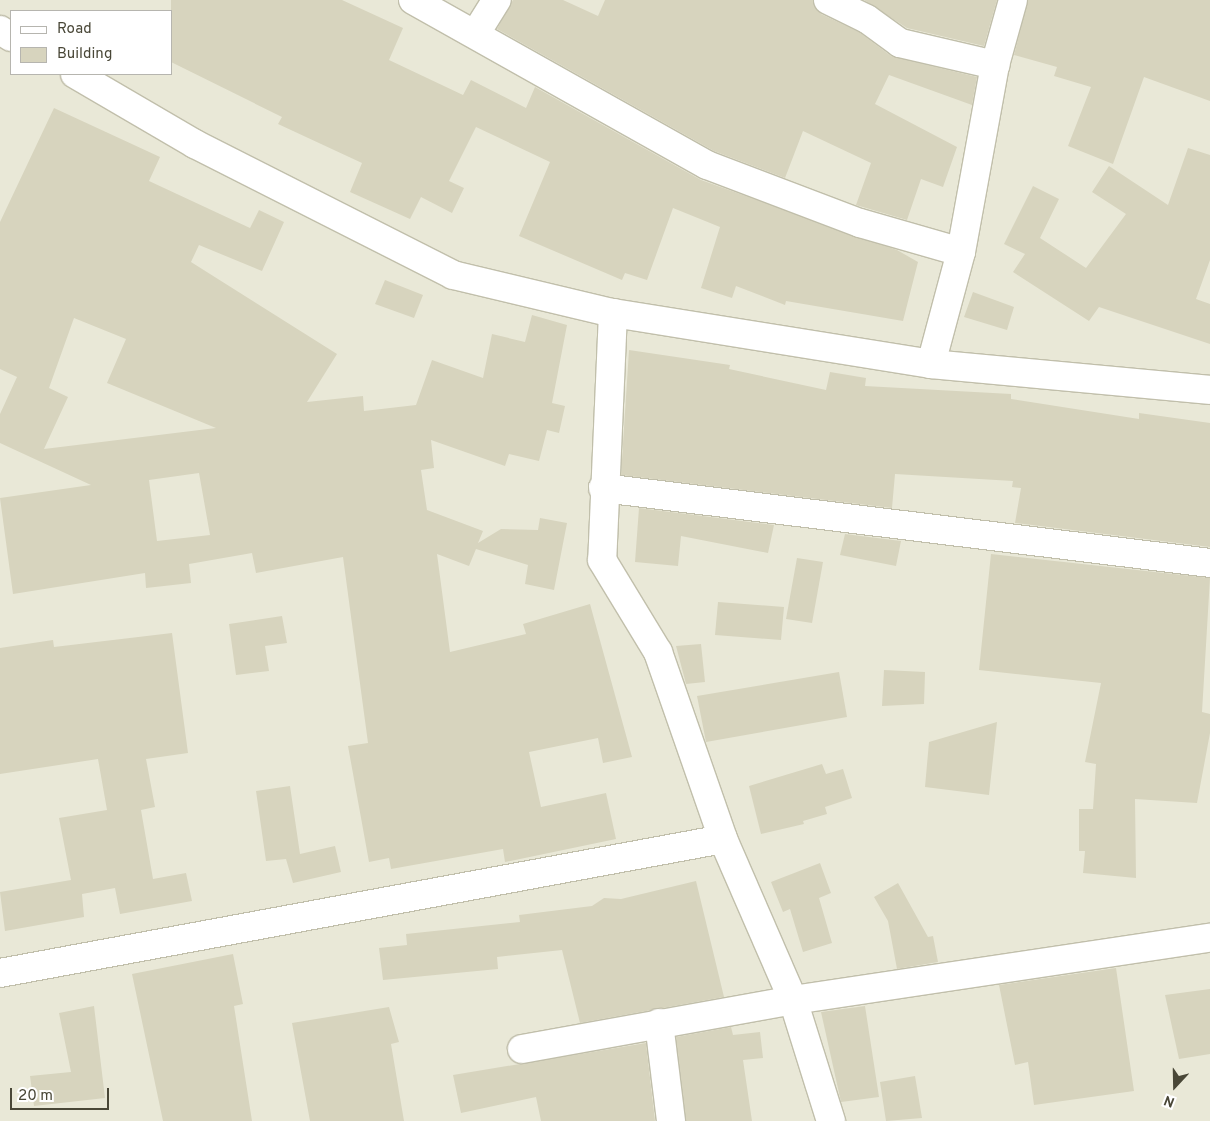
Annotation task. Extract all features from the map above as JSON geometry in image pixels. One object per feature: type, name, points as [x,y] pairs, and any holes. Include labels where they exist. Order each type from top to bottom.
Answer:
[{"type":"street","points":[[413,0],[476,33],[707,165],[860,223],[960,252]]},
{"type":"street","points":[[476,33],[497,0]]},
{"type":"street","points":[[828,0],[867,19],[900,44],[995,65]]},
{"type":"street","points":[[931,364],[960,252],[995,65],[1013,0]]},
{"type":"street","points":[[76,75],[195,144],[453,276],[613,313],[931,364],[1210,390]]},
{"type":"street","points":[[613,313],[603,488],[602,560],[658,652],[723,839],[793,1000],[830,1121]]},
{"type":"street","points":[[603,488],[1210,563]]},
{"type":"street","points":[[0,973],[723,839]]},
{"type":"street","points":[[522,1049],[793,1000],[1210,938]]},
{"type":"street","points":[[659,1023],[671,1121]]},
{"type":"shaded area","points":[[0,0],[1210,0],[1210,1121],[0,1121]]},
{"type":"building","points":[[171,0],[342,0],[403,28],[389,60],[463,95],[471,80],[526,108],[535,87],[701,180],[897,250],[918,262],[903,321],[786,301],[785,305],[736,286],[732,298],[701,288],[720,227],[673,208],[647,280],[625,273],[622,280],[519,236],[550,162],[476,127],[449,181],[464,188],[452,213],[421,197],[410,219],[350,192],[362,163],[278,124],[282,117],[172,62]]},
{"type":"building","points":[[513,0],[563,0],[598,16],[605,0],[813,0],[821,14],[859,32],[891,56],[977,77],[972,105],[889,75],[875,104],[957,147],[943,187],[921,179],[907,220],[856,205],[871,163],[803,131],[785,178],[714,151],[497,29]]},
{"type":"building","points":[[864,0],[997,0],[984,46],[907,28]]},
{"type":"building","points":[[1028,0],[1210,0],[1210,101],[1144,77],[1113,164],[1068,146],[1091,87],[1054,76],[1057,67],[1014,55]]},
{"type":"building","points":[[54,108],[160,157],[149,181],[250,228],[259,210],[284,222],[262,271],[199,245],[191,262],[337,354],[307,402],[363,396],[364,411],[416,405],[432,360],[483,378],[492,334],[525,342],[532,315],[567,325],[552,403],[565,406],[559,433],[547,430],[539,461],[509,454],[505,466],[431,440],[434,468],[421,470],[427,510],[483,531],[478,543],[501,529],[538,530],[540,518],[567,523],[554,590],[525,584],[528,565],[476,549],[469,566],[437,554],[450,652],[526,634],[523,624],[590,604],[632,757],[603,763],[598,738],[529,752],[541,807],[606,793],[616,839],[505,862],[503,849],[391,869],[389,858],[369,862],[348,746],[368,743],[343,557],[256,573],[252,553],[189,564],[191,583],[146,588],[145,573],[13,594],[0,498],[91,485],[0,443],[0,414],[17,377],[0,369],[0,222]],"holes":[[[74,318],[126,339],[107,383],[216,428],[44,449],[68,397],[49,388]],[[199,473],[210,535],[157,541],[149,480]]]},
{"type":"building","points":[[1188,148],[1210,155],[1210,260],[1196,299],[1210,304],[1210,344],[1099,307],[1089,321],[1013,272],[1025,254],[1004,244],[1033,186],[1059,199],[1040,238],[1086,268],[1126,214],[1092,192],[1109,166],[1168,205]]},
{"type":"building","points":[[385,280],[423,295],[414,318],[375,304]]},
{"type":"building","points":[[973,292],[1014,307],[1007,330],[964,317]]},
{"type":"building","points":[[629,350],[730,365],[729,369],[826,390],[830,372],[866,378],[865,386],[1011,394],[1011,399],[1139,419],[1139,413],[1210,423],[1210,547],[1015,523],[1021,488],[1012,487],[1013,481],[895,474],[892,508],[621,475]]},
{"type":"building","points":[[639,508],[774,525],[768,553],[681,536],[678,566],[635,562]]},
{"type":"building","points":[[845,534],[901,541],[896,566],[840,555]]},
{"type":"building","points":[[991,554],[1210,578],[1202,712],[1210,714],[1210,733],[1197,803],[1135,799],[1136,878],[1083,873],[1085,851],[1079,851],[1079,809],[1093,809],[1096,764],[1085,762],[1101,683],[979,670]]},
{"type":"building","points":[[797,558],[823,562],[812,623],[786,619]]},
{"type":"building","points":[[718,602],[784,607],[781,640],[715,635]]},
{"type":"building","points":[[282,616],[287,643],[265,646],[269,671],[236,675],[229,624]]},
{"type":"building","points":[[172,633],[188,753],[146,759],[155,807],[141,810],[153,879],[186,873],[192,901],[120,914],[115,888],[82,894],[84,917],[5,931],[0,892],[71,880],[59,818],[107,810],[98,759],[0,774],[0,648],[53,640],[54,647]]},
{"type":"building","points":[[701,644],[705,682],[686,684],[676,646]]},
{"type":"building","points":[[884,670],[925,672],[924,704],[882,706]]},
{"type":"building","points":[[839,672],[847,717],[706,742],[697,696]]},
{"type":"building","points":[[997,722],[989,795],[925,787],[929,742]]},
{"type":"building","points":[[822,764],[826,774],[843,769],[852,798],[825,807],[827,814],[803,821],[804,824],[761,834],[749,786]]},
{"type":"building","points":[[290,786],[300,854],[335,846],[341,872],[293,883],[286,859],[266,861],[256,791]]},
{"type":"building","points":[[820,863],[831,893],[819,898],[832,943],[803,952],[790,909],[783,912],[771,882]]},
{"type":"building","points":[[696,881],[724,997],[580,1023],[562,950],[497,957],[498,969],[383,980],[379,948],[407,945],[406,934],[520,922],[519,915],[592,906],[604,898],[621,899]]},
{"type":"building","points":[[898,883],[928,937],[933,936],[938,962],[897,969],[888,921],[874,897]]},
{"type":"building","points":[[233,954],[243,1004],[234,1006],[252,1121],[163,1121],[132,974]]},
{"type":"building","points":[[1116,968],[1134,1091],[1034,1105],[1028,1062],[1015,1065],[999,985]]},
{"type":"building","points":[[1210,989],[1210,1054],[1179,1059],[1165,995]]},
{"type":"building","points":[[94,1006],[105,1098],[34,1106],[30,1076],[71,1072],[59,1013]]},
{"type":"building","points":[[865,1006],[879,1097],[841,1102],[821,1012]]},
{"type":"building","points":[[389,1007],[399,1042],[391,1044],[404,1121],[310,1121],[292,1023]]},
{"type":"building","points":[[731,1027],[733,1035],[760,1032],[763,1058],[743,1060],[752,1121],[686,1121],[676,1037]]},
{"type":"building","points":[[646,1043],[655,1121],[541,1121],[536,1097],[461,1113],[453,1075]]},
{"type":"building","points":[[915,1076],[922,1118],[886,1121],[880,1082]]}]
